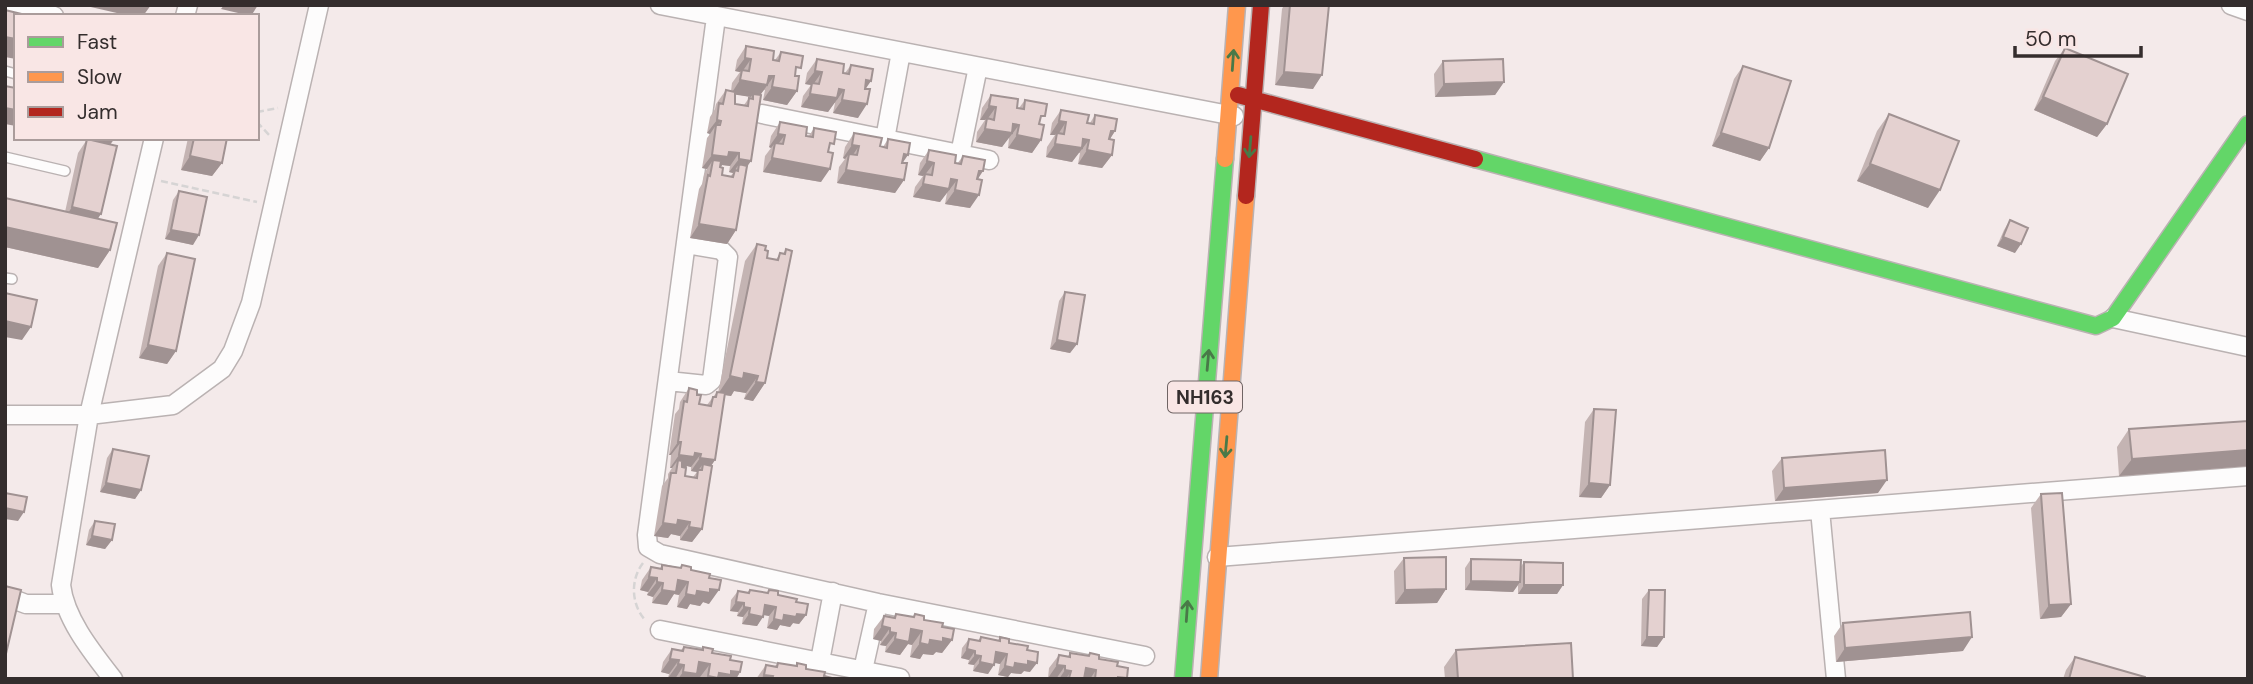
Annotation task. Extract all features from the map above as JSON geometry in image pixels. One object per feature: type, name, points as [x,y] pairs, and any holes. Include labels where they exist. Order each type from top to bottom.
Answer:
[{"type":"main road","name":"NH163","points":[[1183,679],[1189,573],[1237,5]]},
{"type":"main road","name":"NH163","points":[[1209,679],[1261,5]]},
{"type":"main road","points":[[1231,93],[2096,326],[2113,318],[2248,124]]},
{"type":"street","points":[[14,5],[47,14]]},
{"type":"street","points":[[5,415],[89,415],[173,405],[222,369],[233,351],[251,303],[319,5]]},
{"type":"street","points":[[660,5],[1252,120]]},
{"type":"street","points":[[2231,5],[2248,12]]},
{"type":"street","points":[[716,17],[647,535],[648,547],[652,551],[878,603],[1145,656]]},
{"type":"street","points":[[885,139],[901,52]]},
{"type":"street","points":[[960,154],[978,67]]},
{"type":"street","points":[[762,114],[989,160]]},
{"type":"street","points":[[113,679],[63,604],[62,571],[89,415],[153,140]]},
{"type":"street","points":[[668,381],[708,385],[712,380],[716,354],[728,257],[721,250],[686,244]]},
{"type":"street","points":[[2113,318],[2248,347]]},
{"type":"street","points":[[1217,556],[2248,476]]},
{"type":"street","points":[[1820,510],[1836,679]]},
{"type":"street","points":[[820,661],[832,592]]},
{"type":"street","points":[[5,596],[26,604],[63,604]]},
{"type":"street","points":[[863,670],[878,603]]},
{"type":"street","points":[[660,630],[900,678]]},
{"type":"lane","points":[[5,157],[65,171]]},
{"type":"path","points":[[259,112],[275,108],[294,113]]},
{"type":"path","points":[[144,177],[274,206]]},
{"type":"path","points":[[652,551],[639,568],[633,583],[641,616],[660,630]]},
{"type":"building","points":[[1290,5],[1329,5],[1322,75],[1284,72]]},
{"type":"building","points":[[5,10],[22,14],[14,14],[14,39],[5,37]]},
{"type":"building","points":[[746,46],[774,51],[773,60],[779,61],[781,52],[803,56],[801,68],[796,67],[795,76],[799,76],[797,91],[772,87],[774,76],[769,76],[767,85],[740,80],[742,70],[749,71],[751,59],[745,58]]},
{"type":"building","points":[[2065,48],[2128,74],[2107,124],[2043,97]]},
{"type":"building","points":[[817,59],[844,64],[843,73],[849,74],[851,65],[873,69],[871,81],[866,80],[865,89],[870,89],[867,104],[842,100],[844,90],[839,89],[837,98],[810,94],[812,83],[819,84],[822,72],[815,71]]},
{"type":"building","points":[[1503,59],[1504,82],[1444,84],[1443,61]]},
{"type":"building","points":[[1743,66],[1791,81],[1769,148],[1721,133]]},
{"type":"building","points":[[5,86],[14,88],[14,110],[5,108]]},
{"type":"building","points":[[726,90],[735,92],[735,104],[748,106],[749,98],[753,99],[753,94],[761,95],[751,161],[739,159],[739,153],[729,152],[728,157],[712,155],[716,125],[720,125],[721,121],[717,120],[719,103],[723,104]]},
{"type":"building","points":[[991,95],[1018,99],[1017,108],[1024,109],[1025,100],[1047,104],[1045,116],[1041,116],[1039,124],[1044,125],[1041,140],[1017,135],[1019,125],[1013,124],[1012,133],[985,129],[987,118],[994,120],[996,107],[989,106]]},
{"type":"building","points":[[1061,110],[1089,115],[1087,123],[1094,124],[1095,115],[1117,119],[1115,131],[1111,131],[1109,139],[1114,140],[1112,155],[1087,150],[1089,140],[1083,139],[1082,148],[1055,144],[1057,133],[1064,134],[1066,122],[1059,121]]},
{"type":"building","points":[[1889,114],[1959,141],[1940,190],[1870,164]]},
{"type":"building","points":[[780,122],[807,127],[806,136],[813,137],[814,128],[836,132],[834,144],[830,143],[828,152],[833,153],[830,169],[772,158],[775,143],[783,144],[785,135],[778,134]]},
{"type":"building","points":[[854,133],[882,138],[880,146],[887,148],[888,139],[910,143],[908,155],[904,154],[902,163],[907,163],[904,180],[846,170],[849,154],[857,155],[859,146],[852,145]]},
{"type":"building","points":[[87,140],[117,146],[101,214],[72,207]]},
{"type":"building","points":[[194,140],[227,140],[222,163],[190,156]]},
{"type":"building","points":[[929,150],[956,155],[955,163],[961,164],[963,156],[985,160],[983,171],[979,171],[977,179],[982,180],[979,195],[955,190],[957,180],[951,179],[949,189],[923,184],[925,174],[932,175],[934,163],[927,161]]},
{"type":"building","points":[[713,160],[721,161],[722,175],[733,177],[739,164],[747,166],[736,230],[699,224]]},
{"type":"building","points":[[179,191],[207,197],[199,235],[171,230]]},
{"type":"building","points":[[5,198],[117,223],[110,250],[5,227]]},
{"type":"building","points":[[2010,220],[2028,228],[2021,244],[2003,237]]},
{"type":"building","points":[[757,244],[766,246],[767,258],[778,260],[780,253],[785,254],[786,249],[792,251],[765,383],[756,382],[758,376],[744,373],[743,379],[730,376]]},
{"type":"building","points":[[167,253],[195,259],[176,351],[148,345]]},
{"type":"building","points":[[1065,292],[1085,295],[1077,344],[1057,340]]},
{"type":"building","points":[[5,293],[37,300],[31,327],[5,321]]},
{"type":"building","points":[[689,388],[697,390],[697,395],[701,395],[699,404],[711,406],[717,392],[725,393],[715,460],[700,458],[701,454],[695,453],[694,457],[679,455],[681,442],[678,442],[684,401],[687,402]]},
{"type":"building","points":[[1594,409],[1616,410],[1610,485],[1589,483]]},
{"type":"building","points":[[2248,421],[2248,450],[2132,459],[2129,429]]},
{"type":"building","points":[[113,449],[149,456],[141,490],[106,483]]},
{"type":"building","points":[[1885,450],[1887,480],[1784,488],[1782,458]]},
{"type":"building","points":[[678,460],[682,461],[682,467],[686,468],[685,476],[697,478],[698,470],[702,470],[703,464],[712,466],[702,529],[689,527],[690,522],[678,520],[677,525],[663,523],[671,473],[676,473]]},
{"type":"building","points":[[5,493],[27,497],[24,512],[5,508]]},
{"type":"building","points":[[2062,493],[2071,604],[2049,605],[2041,494]]},
{"type":"building","points":[[95,521],[115,524],[112,540],[92,536]]},
{"type":"building","points":[[1446,557],[1446,589],[1405,590],[1404,558]]},
{"type":"building","points":[[1471,559],[1521,560],[1520,582],[1471,581]]},
{"type":"building","points":[[1524,562],[1563,563],[1563,585],[1524,585]]},
{"type":"building","points":[[662,565],[681,568],[682,565],[710,574],[709,578],[721,580],[719,590],[710,589],[710,593],[697,591],[696,596],[686,594],[688,582],[678,580],[676,592],[662,590],[663,583],[657,582],[657,578],[649,577],[651,567],[662,569]]},
{"type":"building","points":[[5,586],[21,590],[5,658]]},
{"type":"building","points":[[750,590],[768,593],[769,590],[778,591],[778,595],[797,599],[796,602],[808,604],[806,615],[784,615],[783,621],[774,619],[776,607],[765,605],[763,617],[749,614],[750,608],[744,607],[744,603],[736,602],[738,591],[749,593]]},
{"type":"building","points":[[1649,590],[1665,590],[1664,637],[1647,637]]},
{"type":"building","points":[[1970,612],[1972,637],[1845,648],[1843,623]]},
{"type":"building","points":[[896,614],[914,617],[915,614],[924,616],[924,620],[943,623],[942,627],[954,629],[952,640],[930,640],[929,645],[920,643],[922,631],[911,629],[909,642],[895,639],[896,633],[882,626],[884,616],[895,618]]},
{"type":"building","points":[[981,637],[1000,641],[1000,637],[1009,639],[1009,643],[1028,646],[1027,650],[1038,652],[1037,663],[1015,663],[1014,668],[1005,666],[1007,654],[996,652],[994,665],[980,662],[981,656],[967,649],[969,639],[980,641]]},
{"type":"building","points":[[1571,643],[1573,679],[1458,679],[1456,650]]},
{"type":"building","points":[[684,647],[703,650],[703,647],[713,649],[712,653],[731,656],[730,660],[742,662],[740,672],[731,671],[731,675],[719,673],[718,678],[708,676],[710,664],[699,662],[697,674],[683,672],[684,665],[678,664],[679,660],[670,659],[672,649],[683,651]]},
{"type":"building","points":[[1070,653],[1089,656],[1090,653],[1099,655],[1099,659],[1118,662],[1117,666],[1128,668],[1127,678],[1095,679],[1096,670],[1086,668],[1084,679],[1069,678],[1071,671],[1065,670],[1065,666],[1057,665],[1059,655],[1070,657]]},
{"type":"building","points":[[2075,657],[2145,677],[2145,679],[2069,679]]},
{"type":"building","points":[[778,663],[806,665],[806,669],[825,672],[824,676],[836,679],[772,679],[773,676],[764,675],[766,665],[777,667]]},
{"type":"traffic: fast","points":[[1475,159],[2096,326],[2113,318],[2248,124]]},
{"type":"traffic: fast","points":[[1183,679],[1225,159]]},
{"type":"traffic: slow","points":[[1225,159],[1237,5]]},
{"type":"traffic: slow","points":[[1209,679],[1246,196]]},
{"type":"traffic: jam","points":[[1246,196],[1261,5]]},
{"type":"traffic: jam","points":[[1238,95],[1475,159]]}]
